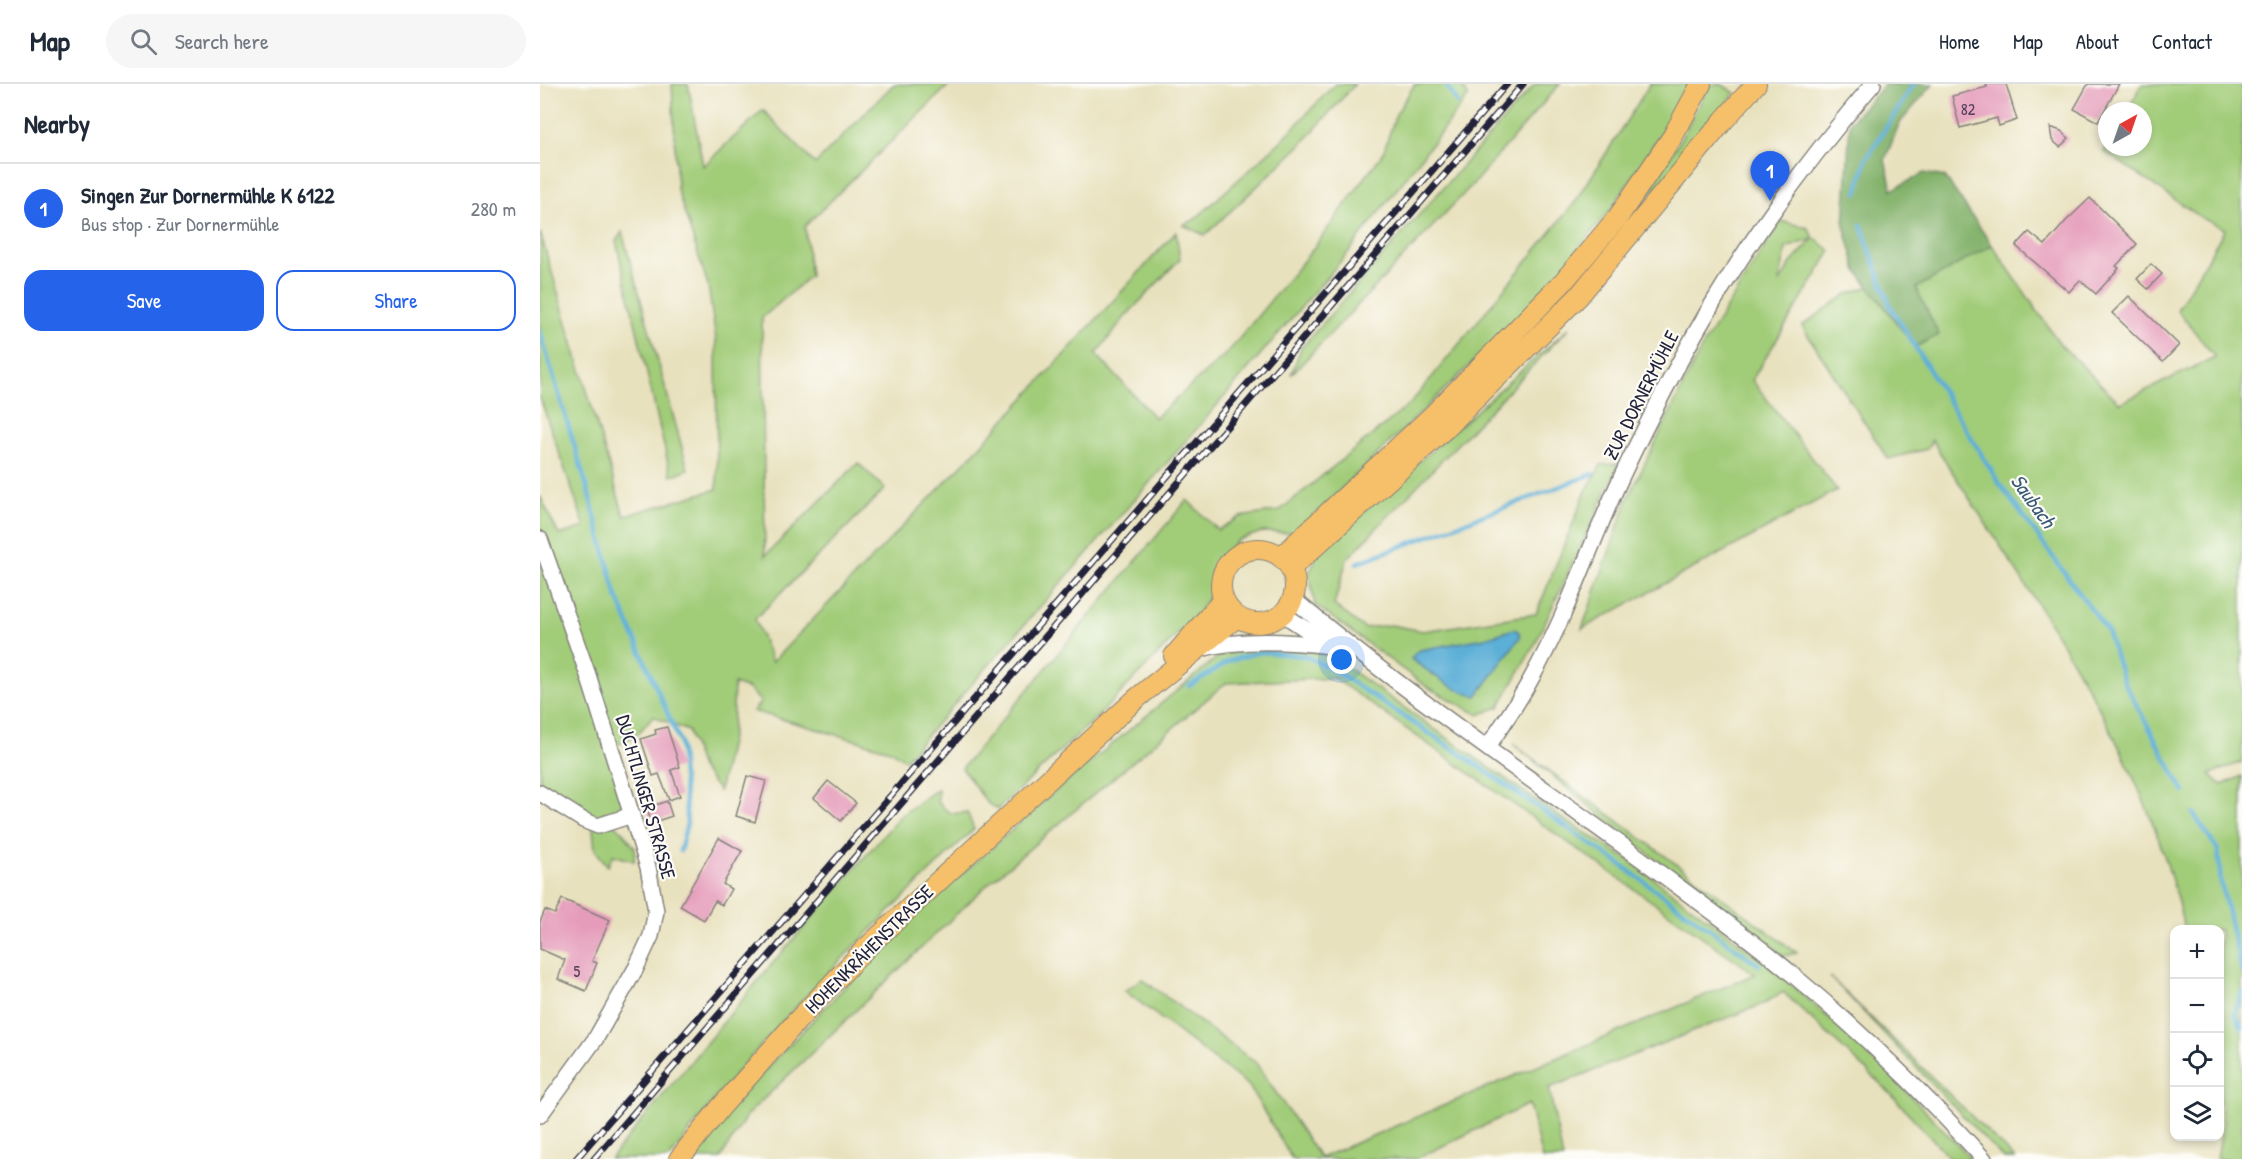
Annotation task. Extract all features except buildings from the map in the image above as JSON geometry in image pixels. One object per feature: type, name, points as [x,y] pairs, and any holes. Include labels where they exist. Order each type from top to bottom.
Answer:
[{"type":"main road","points":[[1286,562],[1563,282],[1618,217],[1673,136],[1701,84]]},
{"type":"main road","points":[[1286,562],[1449,425],[1578,297],[1756,84]]},
{"type":"main road","points":[[1256,549],[1273,552],[1286,562],[1295,583],[1288,606],[1276,619],[1252,623],[1237,617],[1229,609],[1223,600],[1221,591],[1223,574],[1232,559],[1239,554],[1256,549]]},
{"type":"main road","points":[[1136,699],[1223,600]]},
{"type":"main road","points":[[1136,699],[1237,617]]},
{"type":"main road","name":"HOHENKRÄHENSTRASSE","points":[[679,1159],[721,1107],[797,1021],[866,948],[1136,699]]},
{"type":"street","name":"ZUR DORNERMÜHLE","points":[[1487,748],[1531,679],[1615,492],[1680,362],[1751,243],[1780,201],[1835,128],[1873,84]]},
{"type":"street","name":"DUCHTLINGER STRASSE","points":[[540,539],[588,675],[632,815],[648,867],[656,911],[651,936],[636,968],[596,1038],[540,1115]]},
{"type":"street","points":[[1288,606],[1332,646],[1382,670]]},
{"type":"street","points":[[1288,606],[1382,670],[1706,907],[1791,973],[1888,1060],[1945,1116],[1984,1159]]},
{"type":"street","points":[[1195,651],[1221,644],[1332,646]]},
{"type":"street","points":[[540,793],[583,820],[598,826],[632,815]]},
{"type":"green space","points":[[672,84],[688,84],[703,166],[763,110],[815,164],[894,84],[950,84],[805,226],[810,276],[762,318],[765,556],[858,463],[885,489],[755,619],[772,662],[986,440],[1176,232],[1180,259],[1125,317],[1096,354],[1155,418],[1229,351],[1313,249],[1383,153],[1396,114],[1415,84],[1461,84],[1468,97],[1347,254],[1181,447],[905,760],[890,750],[753,711],[761,702],[749,689],[734,684],[732,733],[719,791],[701,768],[688,731],[653,716],[638,734],[611,748],[632,815],[603,813],[623,832],[635,848],[634,861],[613,855],[608,866],[595,850],[592,819],[540,789],[540,496],[559,535],[585,527],[540,398],[540,232],[624,516],[717,489],[716,340],[708,285],[677,189]]},
{"type":"green space","points":[[1335,84],[1355,84],[1299,147],[1205,235],[1183,225],[1194,220],[1280,142]]},
{"type":"green space","points":[[1535,84],[1560,84],[1474,183],[1291,375],[1301,348]]},
{"type":"green space","points":[[1650,84],[1689,84],[1668,123],[1611,209],[1532,305],[1296,533],[1262,532],[1238,540],[1219,559],[1212,592],[1199,612],[1102,712],[998,809],[987,803],[962,768],[1187,500],[1218,530],[1240,517],[1279,511],[1410,404],[1576,201]]},
{"type":"green space","points":[[1710,84],[1721,84],[1735,93],[1640,204],[1679,142]]},
{"type":"green space","points":[[1885,84],[1933,84],[1899,124],[1885,160],[1892,190],[1924,173],[1945,177],[1992,245],[1916,288],[1939,335],[1915,347],[1857,271],[1844,226],[1850,122]]},
{"type":"green space","points":[[2142,84],[2242,84],[2242,762],[2210,774],[2222,785],[2242,776],[2242,1159],[2217,1159],[2220,1141],[2224,1141],[2224,925],[2183,925],[2167,863],[2143,798],[2113,736],[2044,614],[1932,440],[1927,449],[1888,459],[1802,326],[1847,294],[1992,245],[2060,344],[2120,403],[2215,357],[2177,310],[2225,229],[2202,218],[2111,156],[2152,156],[2152,102],[2132,102]]},
{"type":"green space","points":[[1781,221],[1808,228],[1814,238],[1831,251],[1752,380],[1837,490],[1582,629],[1628,498],[1703,345]],"holes":[[[1813,239],[1791,263],[1779,284],[1786,248]]]},
{"type":"green space","points":[[622,232],[688,469],[671,476],[616,241]]},
{"type":"green space","points":[[1569,328],[1347,559],[1334,605],[1364,628],[1391,625],[1423,631],[1536,614],[1586,491],[1601,465],[1619,464],[1535,644],[1499,707],[1479,715],[1427,687],[1315,605],[1309,574],[1319,551]]},
{"type":"green space","points":[[1249,648],[1315,651],[1336,660],[1560,817],[1629,860],[1768,964],[1870,1054],[1972,1159],[1951,1159],[1885,1088],[1783,992],[1763,1004],[1549,1088],[1563,1159],[1542,1159],[1529,1104],[1416,1159],[1292,1159],[1249,1086],[1125,991],[1142,979],[1256,1063],[1320,1158],[1755,974],[1334,678],[1226,683],[989,883],[747,1115],[720,1159],[693,1159],[720,1117],[901,928],[1060,787],[1219,656]]},
{"type":"green space","points":[[1513,744],[1797,953],[1784,956],[1645,851]]},
{"type":"green space","points":[[938,789],[938,802],[951,813],[967,812],[974,829],[814,987],[776,1028],[703,1114],[669,1159],[610,1159],[766,971],[901,815]]},
{"type":"green space","points":[[1830,977],[2015,1159],[2004,1159]]},
{"type":"water","points":[[1514,629],[1519,632],[1520,637],[1477,696],[1451,686],[1411,659],[1420,650],[1485,638]]},
{"type":"waterway","points":[[1445,84],[1458,103]]},
{"type":"waterway","name":"Saubach","points":[[1857,193],[1866,159],[1914,84]]},
{"type":"waterway","name":"Saubach","points":[[1861,225],[1890,306],[1999,483],[2107,631],[2124,682],[2184,792]]},
{"type":"waterway","points":[[540,332],[587,487],[617,597],[680,742],[687,823],[680,851]]},
{"type":"waterway","points":[[1357,563],[1593,474]]},
{"type":"waterway","points":[[1189,686],[1229,661],[1259,652],[1305,656],[1332,669],[1617,862],[1759,965]]},
{"type":"waterway","points":[[540,784],[586,813]]},
{"type":"waterway","name":"Saubach","points":[[2193,813],[2218,850],[2221,883],[2242,972]]},
{"type":"waterway","name":"Saubach","points":[[2242,992],[2235,1014],[2242,1028]]},
{"type":"railway","points":[[576,1159],[1507,84]]},
{"type":"railway","points":[[594,1159],[1523,84]]},
{"type":"place","name":"Singen Zur Dornermühle K 6122","points":[[1770,201]]}]
